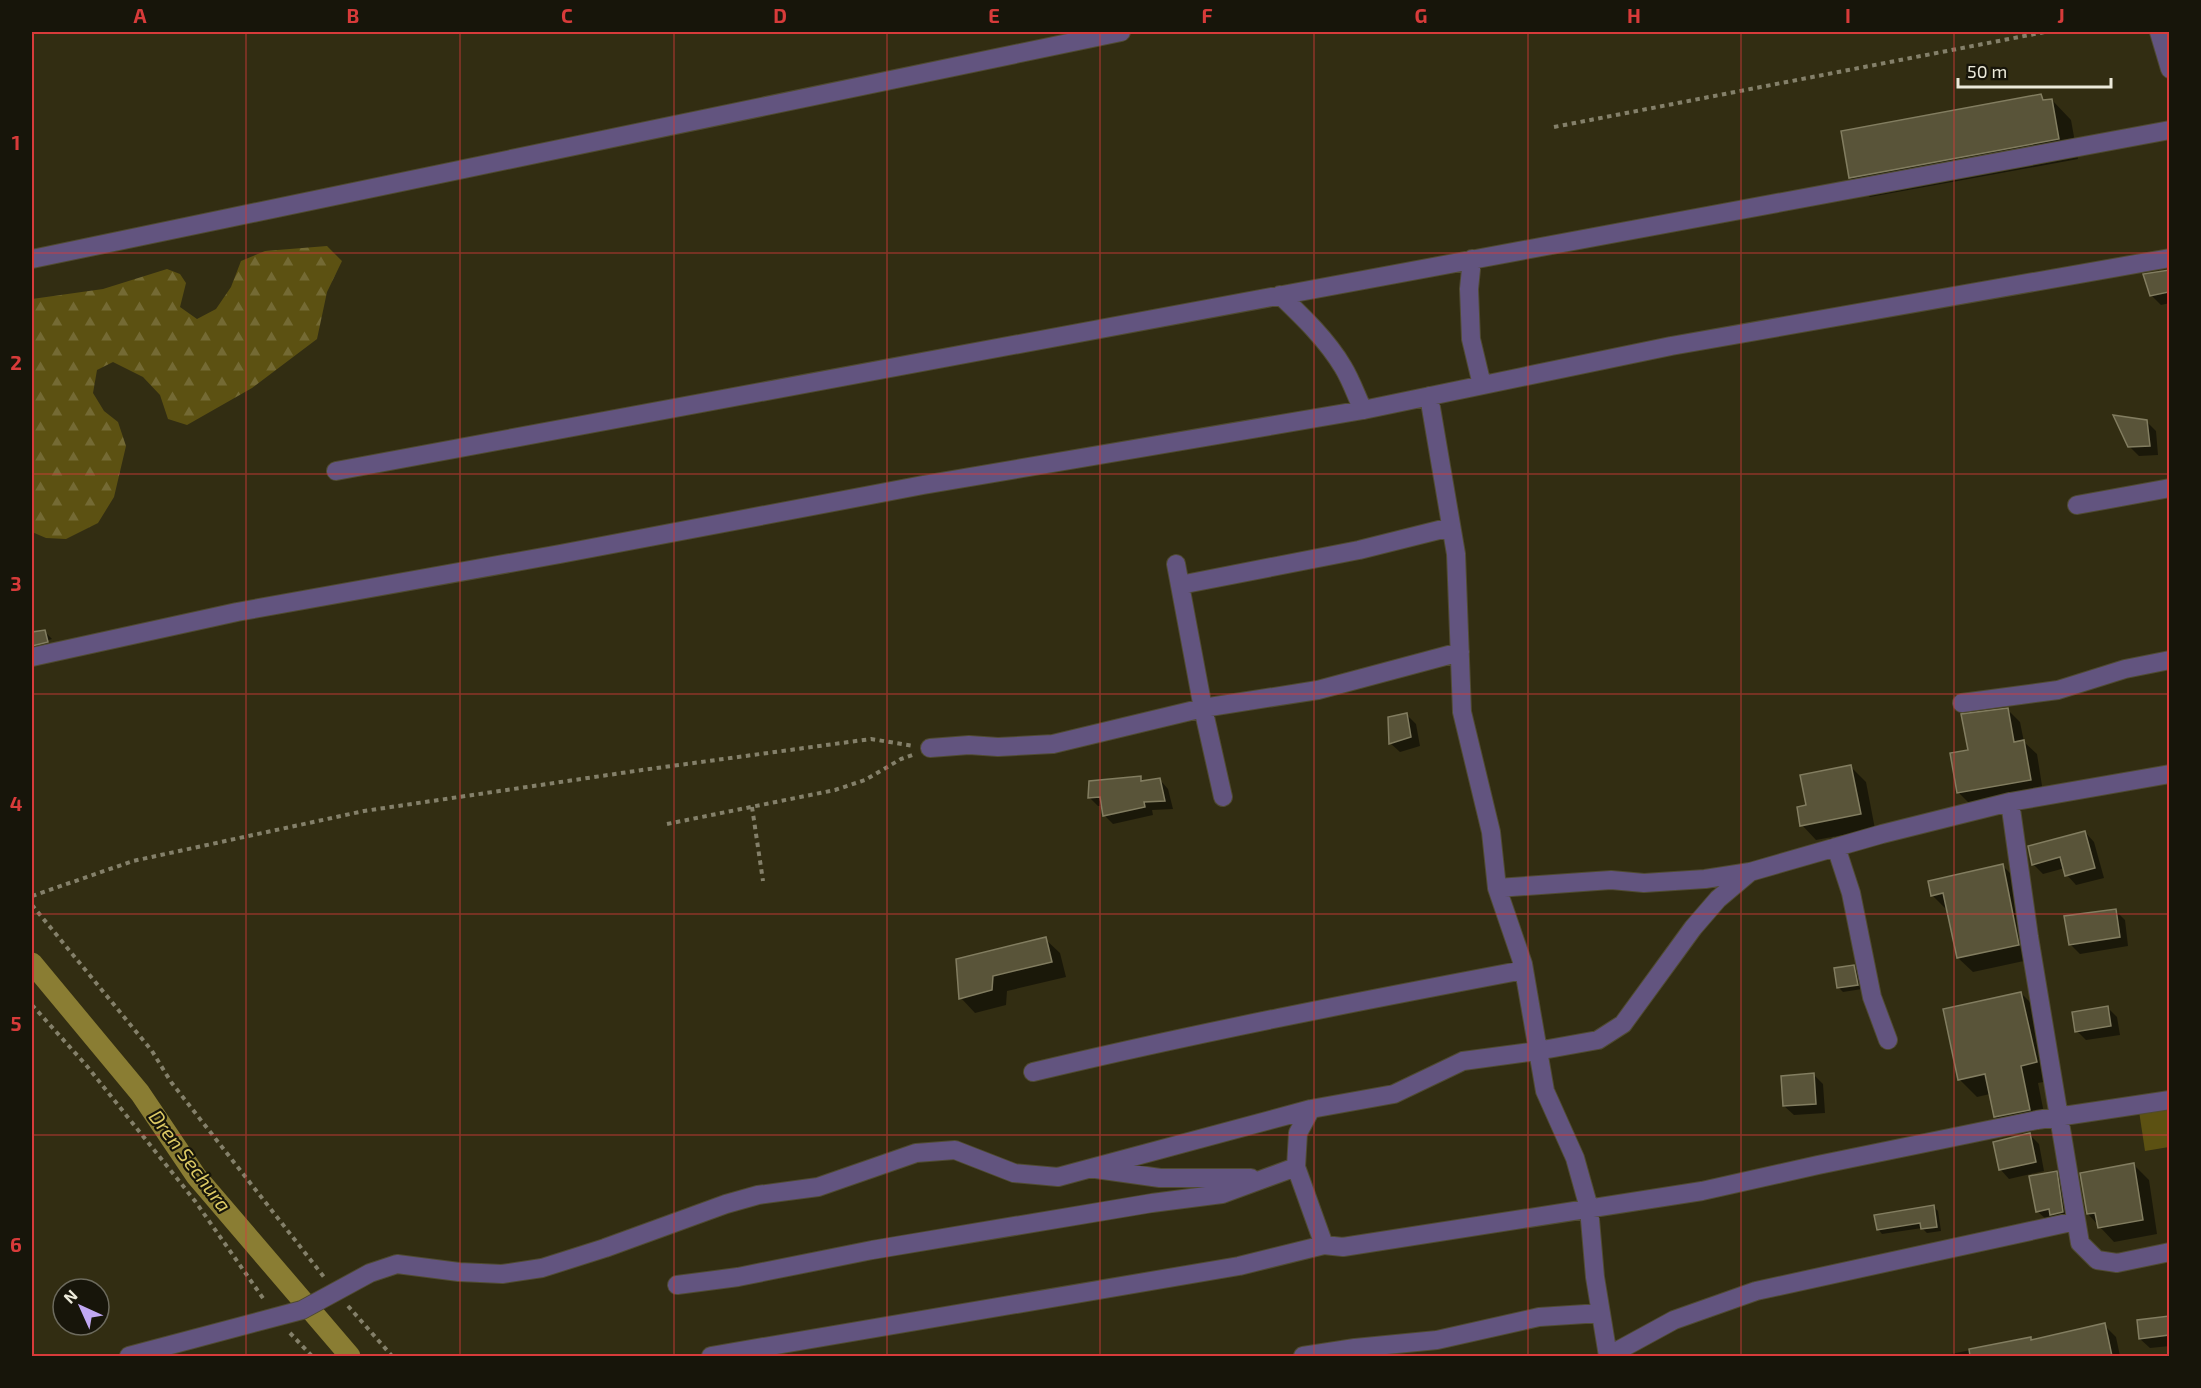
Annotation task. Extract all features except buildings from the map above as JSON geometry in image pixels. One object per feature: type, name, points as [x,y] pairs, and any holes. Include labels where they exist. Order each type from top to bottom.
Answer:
[{"type":"street","points":[[32,259],[1121,32]]},
{"type":"street","points":[[2159,32],[2169,69]]},
{"type":"street","points":[[336,471],[2169,130]]},
{"type":"street","points":[[32,657],[237,612],[560,554],[923,484],[1363,410],[1671,346],[2169,258]]},
{"type":"street","points":[[1472,260],[1469,289],[1471,339],[1482,385]]},
{"type":"street","points":[[1280,295],[1300,314],[1338,360],[1363,410]]},
{"type":"street","points":[[1429,396],[1456,554],[1462,712],[1491,832],[1497,888],[1524,970],[1545,1091],[1575,1158],[1589,1208],[1608,1356],[1674,1320],[1756,1291],[2076,1221]]},
{"type":"street","points":[[2077,505],[2169,488]]},
{"type":"street","points":[[1180,585],[1359,550],[1451,527]]},
{"type":"street","points":[[1176,564],[1203,708],[1223,797]]},
{"type":"street","points":[[930,748],[1053,744],[1203,708],[1318,690],[1460,652]]},
{"type":"street","points":[[1962,703],[2058,690],[2125,669],[2169,660]]},
{"type":"street","points":[[1497,888],[1611,880],[1644,883],[1705,879],[1750,872],[2010,801],[2169,774]]},
{"type":"street","points":[[2010,801],[2029,937],[2080,1244],[2097,1260],[2117,1263],[2169,1252]]},
{"type":"street","points":[[1836,847],[1851,893],[1872,997],[1888,1040]]},
{"type":"street","points":[[129,1356],[302,1310],[370,1273],[397,1264],[459,1272],[502,1274],[542,1268],[605,1248],[726,1204],[758,1195],[818,1187],[916,1153],[955,1150],[1014,1173],[1058,1177],[1311,1109],[1394,1094],[1463,1061],[1598,1040],[1623,1023],[1693,928],[1718,899],[1750,872]]},
{"type":"street","points":[[1033,1072],[1296,1013],[1524,970]]},
{"type":"street","points":[[711,1356],[1239,1266],[1324,1245],[1343,1246],[1702,1191],[2059,1116],[2169,1100]]},
{"type":"street","points":[[1311,1109],[1298,1133],[1296,1167],[1324,1245]]},
{"type":"street","points":[[677,1285],[738,1277],[872,1250],[1222,1194],[1296,1167]]},
{"type":"street","points":[[1090,1169],[1160,1178],[1265,1178]]},
{"type":"street","points":[[1303,1356],[1437,1340],[1539,1317],[1601,1313]]},
{"type":"path","points":[[1554,127],[2045,32]]},
{"type":"path","points":[[32,896],[133,861],[364,811],[653,768],[871,739],[930,748]]},
{"type":"path","points":[[668,824],[835,790],[866,780],[901,759],[930,748]]},
{"type":"path","points":[[752,807],[763,881]]},
{"type":"path","points":[[32,905],[152,1051],[171,1082],[335,1293],[392,1356]]},
{"type":"path","points":[[32,1005],[86,1065],[195,1201],[277,1318],[312,1356]]},
{"type":"green space","points":[[327,246],[342,261],[327,292],[317,339],[252,388],[187,425],[168,419],[160,395],[143,377],[113,362],[97,370],[93,393],[104,411],[118,422],[126,446],[114,497],[98,523],[66,539],[46,538],[32,532],[32,299],[103,289],[167,269],[180,274],[186,283],[180,307],[197,319],[216,309],[231,287],[241,261],[265,251]]},
{"type":"green space","points":[[2169,1106],[2169,1147],[2145,1151],[2139,1111]]},
{"type":"waterway","name":"Dren Sechura","points":[[32,963],[140,1093],[196,1176],[350,1356]]}]
